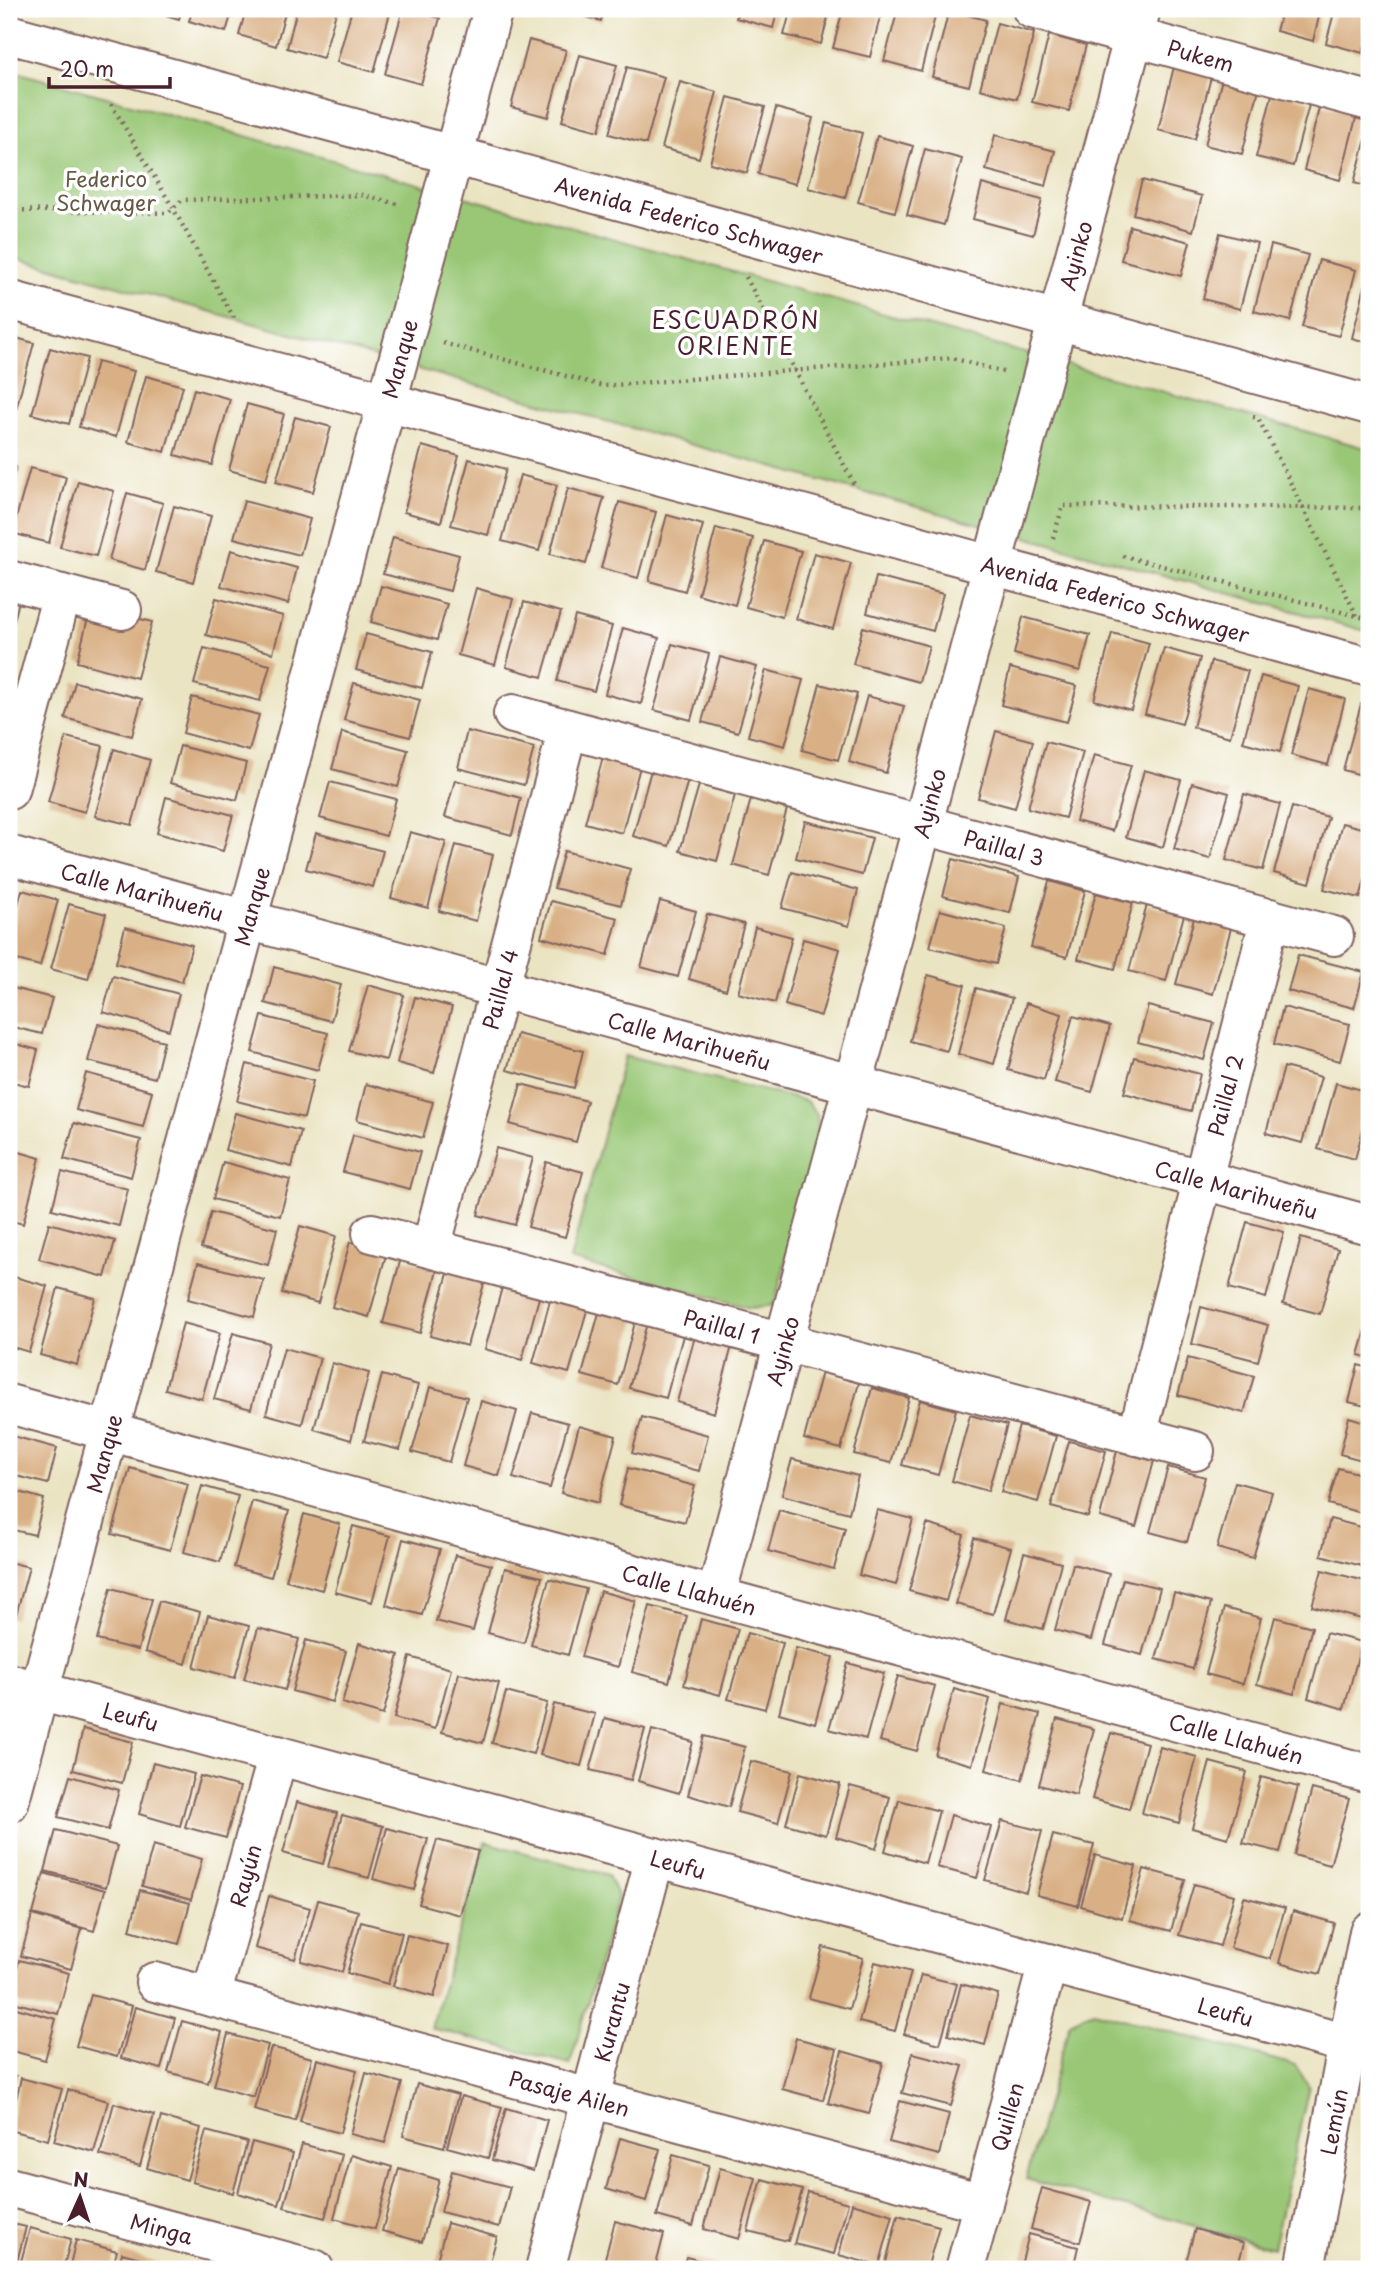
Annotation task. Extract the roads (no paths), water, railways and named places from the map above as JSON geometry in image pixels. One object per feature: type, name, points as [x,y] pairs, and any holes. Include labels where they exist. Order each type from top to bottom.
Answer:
[{"type":"street","name":"Manque","points":[[9,1803],[24,1687],[109,1431],[493,9]]},
{"type":"street","name":"Pukem","points":[[1032,9],[1137,23],[1369,101]]},
{"type":"street","name":"Ayinko","points":[[716,1596],[1137,23]]},
{"type":"street","name":"Avenida Federico Schwager","points":[[9,34],[1369,405]]},
{"type":"street","name":"Avenida Federico Schwager","points":[[9,300],[1369,667]]},
{"type":"street","points":[[9,580],[122,610]]},
{"type":"street","points":[[9,790],[62,594]]},
{"type":"street","name":"Paillal 3","points":[[513,714],[1334,936]]},
{"type":"street","name":"Paillal 4","points":[[430,1248],[568,729]]},
{"type":"street","name":"Calle Marihueñu","points":[[9,855],[1369,1225]]},
{"type":"street","name":"Paillal 2","points":[[1137,1436],[1270,918]]},
{"type":"street","name":"Paillal 1","points":[[372,1233],[1195,1451]]},
{"type":"street","name":"Calle Llahuén","points":[[9,1404],[1369,1774]]},
{"type":"street","name":"Leufu","points":[[24,1687],[1348,2044]]},
{"type":"street","name":"Rayún","points":[[211,1997],[278,1755]]},
{"type":"street","name":"Kurantu","points":[[545,2269],[655,1857]]},
{"type":"street","name":"Lemún","points":[[1305,2269],[1369,1932]]},
{"type":"street","name":"Quillen","points":[[965,2269],[1048,1963]]},
{"type":"street","name":"Pasaje Ailen","points":[[155,1982],[983,2203]]},
{"type":"street","name":"Minga","points":[[9,2187],[314,2269]]},
{"type":"district","name":"ESCUADRÓN ORIENTE","points":[[736,332]]},
{"type":"park label","name":"Federico Schwager","points":[[106,190]]}]
